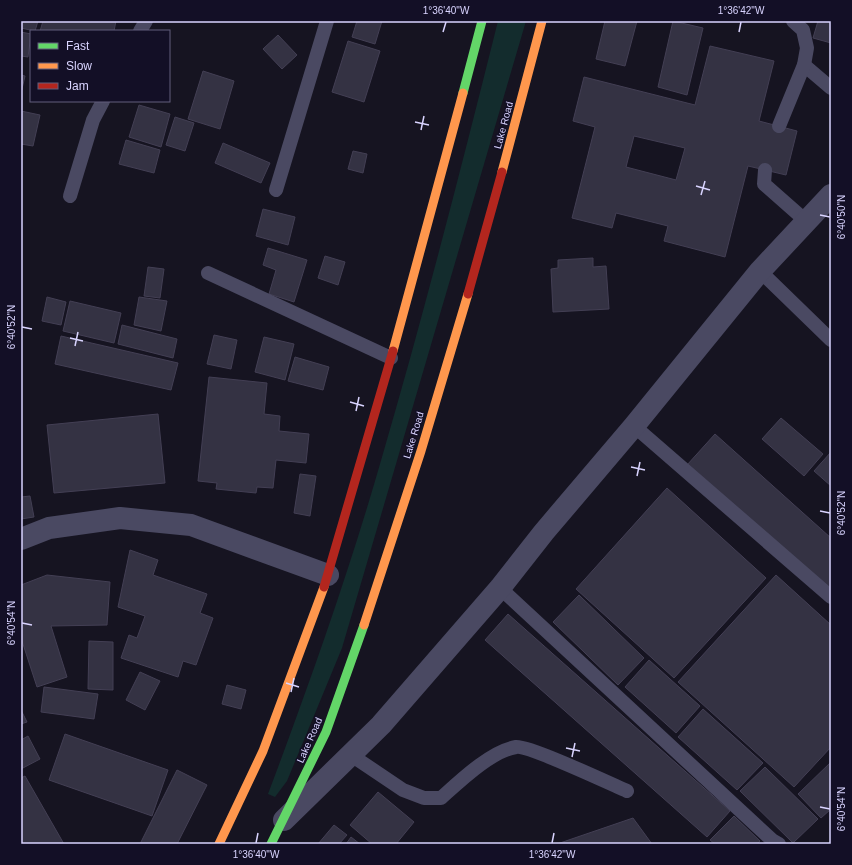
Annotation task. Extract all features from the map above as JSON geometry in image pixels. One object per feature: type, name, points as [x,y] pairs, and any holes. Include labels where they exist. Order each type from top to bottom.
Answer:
[{"type":"main road","points":[[219,844],[263,751],[328,575],[391,358],[482,21]]},
{"type":"main road","name":"Lake Road","points":[[271,844],[326,732],[359,639],[420,451],[475,271],[542,21]]},
{"type":"main road","points":[[532,60],[545,41]]},
{"type":"street","points":[[284,820],[380,725],[500,588],[544,532],[634,426],[760,271],[831,195]]},
{"type":"street","points":[[21,539],[49,528],[120,518],[191,525],[328,575]]},
{"type":"lane","points":[[141,30],[146,21]]},
{"type":"lane","points":[[276,190],[327,21]]},
{"type":"lane","points":[[779,126],[804,65],[807,48],[803,30],[794,21]]},
{"type":"lane","points":[[804,65],[831,88]]},
{"type":"lane","points":[[70,196],[93,120],[102,102]]},
{"type":"lane","points":[[765,170],[764,184],[806,221]]},
{"type":"lane","points":[[760,271],[831,340]]},
{"type":"lane","points":[[208,273],[391,358]]},
{"type":"lane","points":[[634,426],[831,597]]},
{"type":"lane","points":[[500,588],[772,840],[779,844]]},
{"type":"lane","points":[[351,755],[403,790],[424,798],[441,798],[464,777],[499,752],[518,746],[539,753],[627,791]]},
{"type":"green space","points":[[498,21],[526,21],[342,648],[287,781],[275,797],[268,794],[313,671],[341,588],[368,506],[396,409],[441,243]]},
{"type":"building","points":[[21,21],[38,21],[35,30],[21,28]]},
{"type":"building","points":[[43,21],[116,21],[114,30],[40,30]]},
{"type":"building","points":[[357,21],[382,21],[375,44],[352,37]]},
{"type":"building","points":[[605,21],[637,21],[625,66],[596,59]]},
{"type":"building","points":[[673,21],[703,28],[687,95],[658,87]]},
{"type":"building","points":[[818,21],[831,21],[831,43],[813,38]]},
{"type":"building","points":[[21,32],[30,34],[30,42],[28,57],[21,56]]},
{"type":"building","points":[[278,35],[297,55],[282,69],[263,49]]},
{"type":"building","points":[[348,41],[380,51],[364,102],[332,92]]},
{"type":"building","points":[[710,46],[774,61],[759,121],[797,131],[786,175],[748,166],[725,257],[664,241],[668,226],[616,213],[612,228],[572,218],[595,127],[573,121],[584,77],[695,105]],"holes":[[[634,136],[685,148],[676,180],[626,167]]]},
{"type":"building","points":[[203,71],[234,81],[220,129],[188,119]]},
{"type":"building","points":[[21,75],[25,76],[21,93]]},
{"type":"building","points":[[139,105],[170,114],[161,147],[129,137]]},
{"type":"building","points":[[21,111],[40,115],[33,146],[21,144]]},
{"type":"building","points":[[175,117],[194,123],[185,151],[166,145]]},
{"type":"building","points":[[126,140],[160,150],[154,173],[119,164]]},
{"type":"building","points":[[223,143],[270,163],[261,183],[215,163]]},
{"type":"building","points":[[353,151],[367,154],[363,173],[348,169]]},
{"type":"building","points":[[263,209],[295,217],[288,245],[256,236]]},
{"type":"building","points":[[268,248],[307,260],[294,302],[269,294],[276,270],[263,265]]},
{"type":"building","points":[[325,256],[345,262],[338,285],[318,278]]},
{"type":"building","points":[[593,258],[593,267],[606,266],[609,309],[553,312],[551,269],[558,268],[558,260]]},
{"type":"building","points":[[148,267],[164,269],[160,298],[144,296]]},
{"type":"building","points":[[47,297],[66,302],[61,325],[42,321]]},
{"type":"building","points":[[139,297],[167,301],[161,331],[134,325]]},
{"type":"building","points":[[70,301],[121,313],[114,343],[63,331]]},
{"type":"building","points":[[122,325],[177,339],[173,358],[118,344]]},
{"type":"building","points":[[214,335],[237,340],[231,369],[207,364]]},
{"type":"building","points":[[61,336],[178,363],[171,390],[55,364]]},
{"type":"building","points":[[264,337],[294,344],[285,380],[255,372]]},
{"type":"building","points":[[295,357],[329,367],[323,390],[288,381]]},
{"type":"building","points":[[209,377],[267,383],[264,414],[280,416],[279,431],[309,434],[306,463],[276,460],[273,488],[257,487],[256,493],[216,489],[217,483],[198,481]]},
{"type":"building","points":[[158,414],[165,483],[54,493],[47,425]]},
{"type":"building","points":[[781,418],[823,454],[804,476],[762,439]]},
{"type":"building","points":[[715,434],[831,538],[831,594],[687,465]]},
{"type":"building","points":[[831,452],[831,486],[814,471]]},
{"type":"building","points":[[300,474],[316,476],[310,516],[294,513]]},
{"type":"building","points":[[667,488],[766,578],[674,678],[576,589]]},
{"type":"building","points":[[30,496],[34,517],[21,519],[21,497]]},
{"type":"building","points":[[130,550],[158,560],[153,575],[207,594],[200,613],[213,618],[196,665],[183,661],[178,677],[121,658],[129,635],[137,638],[145,616],[118,607]]},
{"type":"building","points":[[47,575],[110,582],[107,625],[51,626],[67,677],[37,687],[21,638],[21,585]]},
{"type":"building","points":[[776,575],[831,625],[831,747],[794,787],[678,682]]},
{"type":"building","points":[[579,595],[644,658],[618,685],[553,622]]},
{"type":"building","points":[[508,614],[730,811],[707,837],[485,640]]},
{"type":"building","points":[[89,641],[113,642],[113,690],[88,689]]},
{"type":"building","points":[[649,660],[700,706],[676,733],[625,687]]},
{"type":"building","points":[[140,672],[160,681],[145,710],[126,700]]},
{"type":"building","points":[[227,685],[246,690],[241,709],[222,704]]},
{"type":"building","points":[[44,687],[98,694],[94,719],[41,712]]},
{"type":"building","points":[[703,709],[763,763],[737,790],[678,737]]},
{"type":"building","points":[[21,710],[27,722],[21,724]]},
{"type":"building","points":[[65,734],[168,770],[152,816],[49,780]]},
{"type":"building","points":[[28,736],[40,759],[21,769],[21,740]]},
{"type":"building","points":[[831,762],[831,809],[821,818],[798,794]]},
{"type":"building","points":[[765,767],[818,819],[793,843],[740,791]]},
{"type":"building","points":[[177,770],[207,785],[177,844],[140,844]]},
{"type":"building","points":[[25,776],[64,844],[21,844],[21,778]]},
{"type":"building","points":[[378,792],[414,822],[396,844],[372,844],[350,825]]},
{"type":"building","points":[[734,816],[760,841],[757,844],[715,844],[710,840]]},
{"type":"building","points":[[633,818],[652,844],[557,844]]},
{"type":"building","points":[[334,825],[347,835],[339,844],[318,844]]},
{"type":"building","points":[[351,837],[360,844],[346,844]]},
{"type":"traffic: fast","points":[[463,93],[482,21]]},
{"type":"traffic: fast","points":[[271,844],[326,732],[364,625]]},
{"type":"traffic: slow","points":[[502,172],[542,21]]},
{"type":"traffic: slow","points":[[393,351],[463,93]]},
{"type":"traffic: slow","points":[[364,625],[421,451],[468,294]]},
{"type":"traffic: slow","points":[[219,844],[263,751],[324,587]]},
{"type":"traffic: jam","points":[[468,294],[502,172]]},
{"type":"traffic: jam","points":[[324,587],[393,351]]}]
